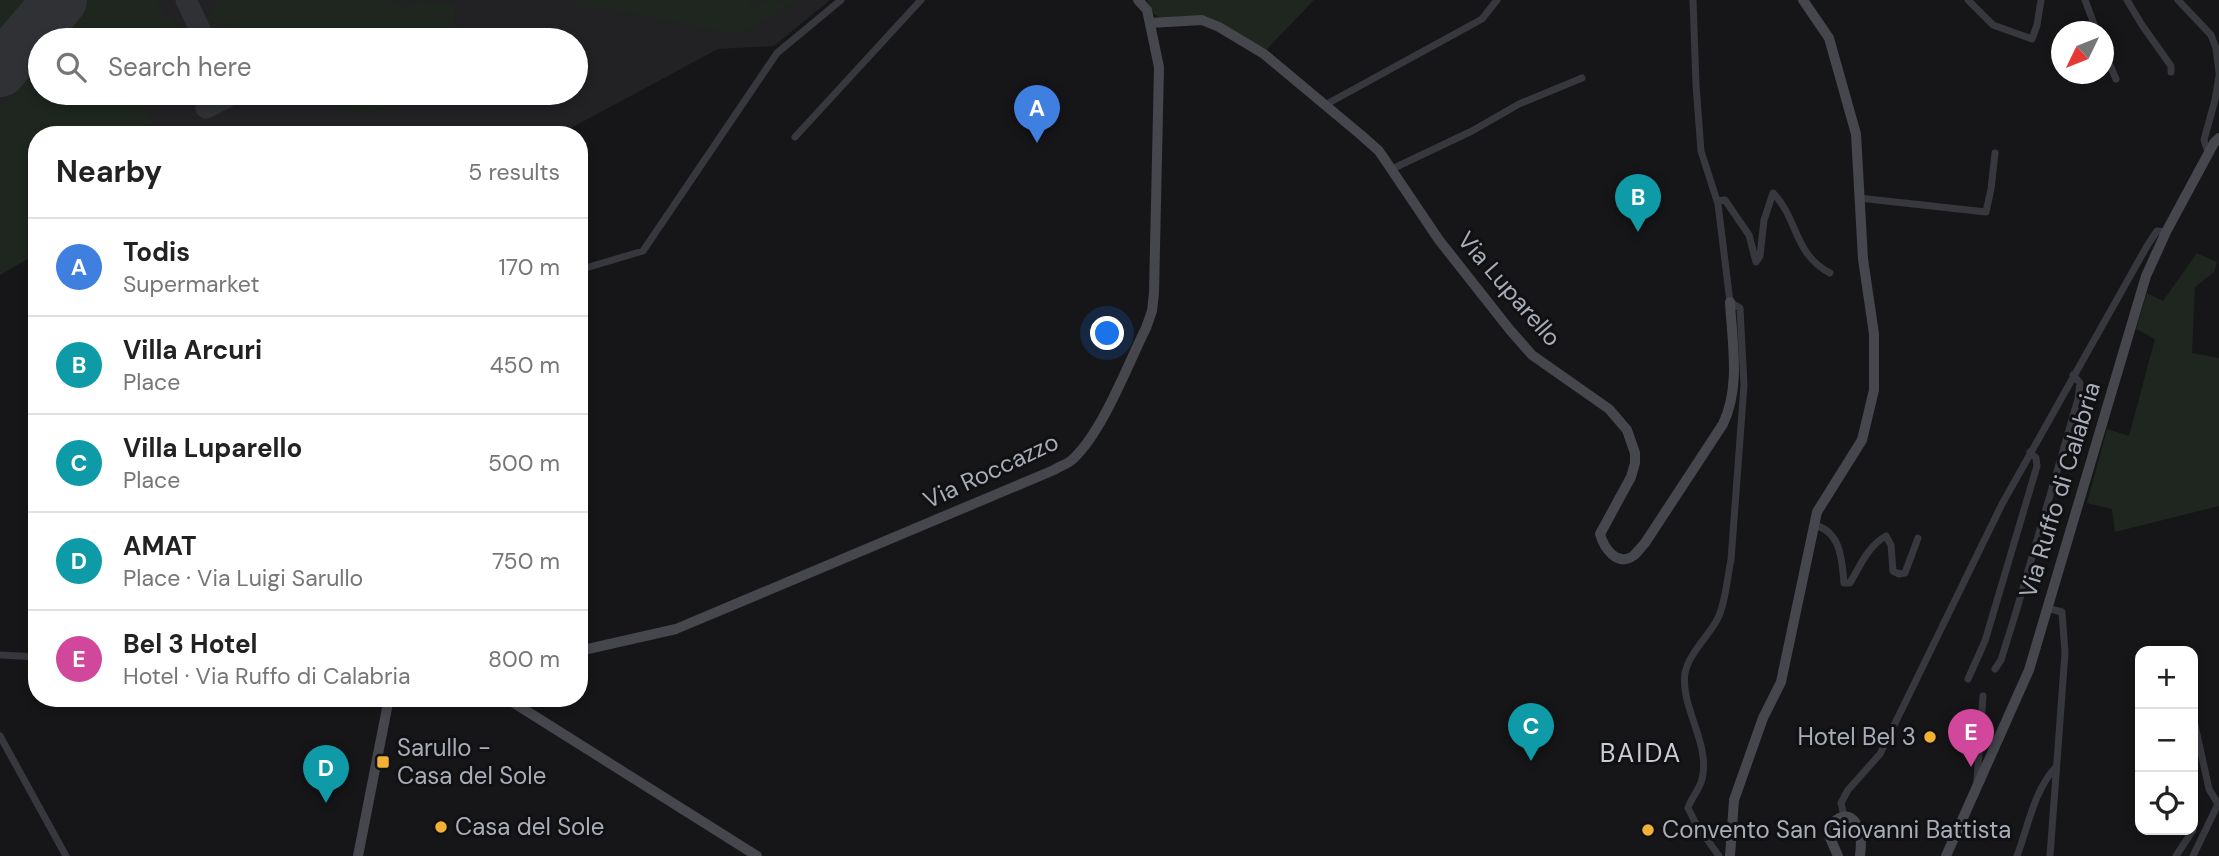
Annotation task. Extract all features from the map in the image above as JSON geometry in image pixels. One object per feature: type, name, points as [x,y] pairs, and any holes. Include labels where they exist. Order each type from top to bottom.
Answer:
[{"type":"street","points":[[588,267],[643,251],[777,53],[841,0]]},
{"type":"street","points":[[795,137],[921,0]]},
{"type":"street","name":"Via Roccazzo","points":[[588,649],[652,636],[687,625],[1054,470],[1070,461],[1083,448],[1098,427],[1152,311],[1159,67],[1147,10],[1138,0]]},
{"type":"street","points":[[1325,105],[1482,19],[1497,0]]},
{"type":"street","points":[[1693,0],[1701,151],[1717,201],[1730,302],[1740,308],[1744,385],[1731,560],[1719,615],[1685,673],[1686,692],[1702,757],[1702,780],[1688,808],[1719,856]]},
{"type":"street","points":[[1730,856],[1734,800],[1763,718],[1781,682],[1817,512],[1862,440],[1874,390],[1874,334],[1863,259],[1856,134],[1829,38],[1803,0]]},
{"type":"street","points":[[1968,0],[1993,25],[2032,39],[2041,0]]},
{"type":"street","points":[[2085,0],[2092,21]]},
{"type":"street","points":[[2127,0],[2171,66],[2171,72]]},
{"type":"street","points":[[2178,0],[2211,35],[2217,48],[2219,74],[2204,141],[2208,152]]},
{"type":"street","name":"Via Luparello","points":[[1150,23],[1202,20],[1264,54],[1325,105],[1379,151],[1439,240],[1532,355],[1609,409],[1628,430],[1635,453],[1631,477],[1600,534],[1609,552],[1618,559],[1627,559],[1634,555],[1645,543],[1723,424],[1730,409],[1734,390],[1730,302]]},
{"type":"street","points":[[2114,74],[2116,79]]},
{"type":"street","points":[[1392,169],[1472,131],[1519,104],[1582,78]]},
{"type":"street","name":"Via Ruffo di Calabria","points":[[1946,856],[2029,670],[2146,276],[2208,152],[2219,138]]},
{"type":"street","points":[[1858,198],[1986,212],[1996,153]]},
{"type":"street","points":[[1717,201],[1725,200],[1749,235],[1756,262],[1760,256],[1764,220],[1773,193],[1782,202],[1812,261],[1830,273]]},
{"type":"street","points":[[1844,816],[1841,803],[1848,790],[1880,754],[2030,452],[2147,246],[2157,231],[2166,232]]},
{"type":"street","points":[[1996,669],[2016,612],[2078,400],[2080,383],[2073,375]]},
{"type":"street","points":[[1968,679],[1985,641],[2037,466],[2036,458],[2030,452]]},
{"type":"street","points":[[1814,525],[1824,527],[1835,539],[1844,583],[1850,583],[1866,555],[1886,536],[1891,545],[1894,571],[1899,575],[1905,573],[1918,538]]},
{"type":"street","points":[[2047,608],[2062,612],[2065,653],[2050,856]]},
{"type":"street","points":[[0,655],[28,657]]},
{"type":"street","points":[[1977,785],[1983,696]]},
{"type":"street","points":[[358,856],[387,707]]},
{"type":"street","points":[[520,707],[757,856]]},
{"type":"street","points":[[0,736],[66,856]]},
{"type":"street","points":[[2193,856],[2218,803],[2209,789],[2198,739]]},
{"type":"street","points":[[2017,856],[2047,776],[2056,767]]},
{"type":"street","points":[[1838,856],[1828,833],[1830,824],[1844,816],[1854,819],[1858,826],[1861,837],[1860,856]]},
{"type":"street","points":[[2198,825],[2209,822]]},
{"type":"street","points":[[2176,856],[2190,835]]},
{"type":"shaded area","points":[[0,0],[830,0],[774,46],[718,49],[575,126],[28,126],[28,258],[0,275]]},
{"type":"shaded area","points":[[0,0],[30,0],[0,35]]},
{"type":"shaded area","points":[[91,0],[163,0],[157,7],[182,28],[67,28]]},
{"type":"shaded area","points":[[215,0],[391,0],[400,7],[412,1],[455,5],[454,25],[469,28],[229,28],[226,25],[207,28],[203,20],[218,3]]},
{"type":"shaded area","points":[[575,0],[749,0],[754,7],[767,0],[777,0],[779,3],[799,0],[745,31],[732,34],[596,7],[581,7],[575,5]]},
{"type":"shaded area","points":[[1147,0],[1314,0],[1266,50],[1222,25],[1162,19],[1154,14]]},
{"type":"shaded area","points":[[28,74],[28,105],[143,105],[153,124],[28,126],[28,258],[0,275],[0,108]]},
{"type":"shaded area","points":[[341,105],[390,105],[371,111],[349,110]]},
{"type":"shaded area","points":[[2197,253],[2217,262],[2214,272],[2195,287],[2192,353],[2219,358],[2219,506],[2115,532],[2112,509],[2087,503],[2107,429],[2129,436],[2155,339],[2136,329],[2147,293],[2163,301]]},
{"type":"taxiway","points":[[186,0],[199,28]]},
{"type":"taxiway","points":[[206,108],[212,105]]},
{"type":"runway","points":[[36,28],[60,0]]},
{"type":"runway","points":[[0,70],[28,37]]},
{"type":"place","name":"Todis","points":[[1037,143]]},
{"type":"place","name":"Villa Arcuri","points":[[1638,232]]},
{"type":"place","name":"Hotel Bel 3","points":[[1930,737]]},
{"type":"place","name":"Villa Luparello","points":[[1531,761]]},
{"type":"place","name":"Sarullo - Casa del Sole","points":[[383,762]]},
{"type":"place","name":"Bel 3 Hotel","points":[[1971,767]]},
{"type":"place","name":"AMAT","points":[[326,803]]},
{"type":"place","name":"Casa del Sole","points":[[441,827]]},
{"type":"place","name":"Convento San Giovanni Battista","points":[[1648,830]]},
{"type":"district","name":"BAIDA","points":[[1641,753]]}]
